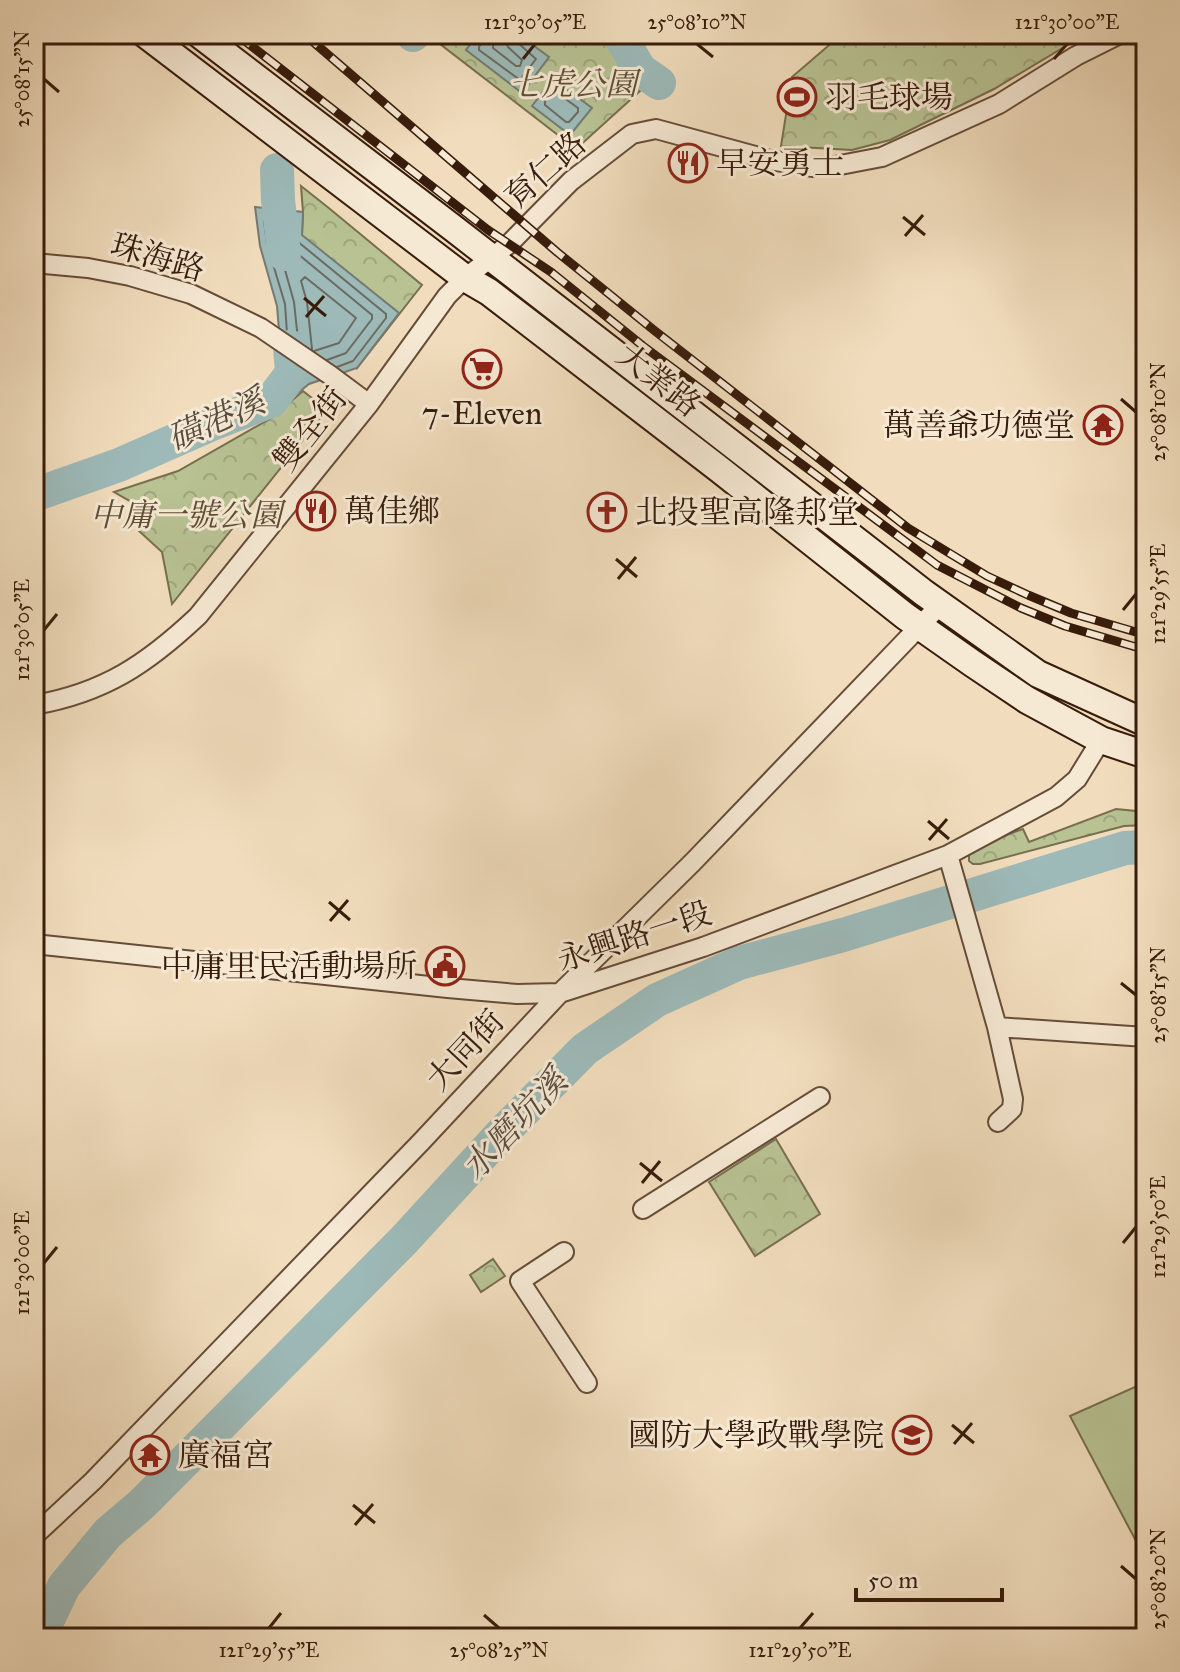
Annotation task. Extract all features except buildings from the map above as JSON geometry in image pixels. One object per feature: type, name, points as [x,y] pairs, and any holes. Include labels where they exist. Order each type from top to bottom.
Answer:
[{"type":"main road","name":"大業路","points":[[145,34],[465,278],[489,292],[919,625],[1027,700],[1101,740],[1146,755]]},
{"type":"main road","name":"大業路","points":[[199,34],[940,605],[1038,674],[1146,723]]},
{"type":"street","name":"育仁路","points":[[465,278],[509,244],[571,181],[632,134],[656,129],[770,160],[812,167],[882,157],[999,104],[1076,56],[1120,34]]},
{"type":"street","name":"珠海路","points":[[34,263],[130,276],[191,294],[261,328],[369,404]]},
{"type":"street","name":"雙全街","points":[[34,705],[92,691],[134,669],[170,643],[198,616],[369,404],[447,296],[465,278]]},
{"type":"street","name":"大同街","points":[[34,1536],[93,1481],[421,1142],[560,993],[693,862],[940,605]]},
{"type":"street","name":"永興路一段","points":[[34,944],[462,989],[517,994],[560,993],[949,861],[1056,797],[1077,779],[1101,740]]},
{"type":"street","points":[[949,861],[997,1027],[1013,1099],[1012,1109],[998,1122]]},
{"type":"street","points":[[997,1027],[1146,1037]]},
{"type":"street","points":[[643,1209],[820,1097]]},
{"type":"street","points":[[564,1252],[520,1281],[587,1383]]},
{"type":"green space","name":"七虎公園","points":[[448,34],[604,34],[640,91],[576,149],[440,44]]},
{"type":"green space","points":[[842,34],[1086,34],[994,89],[890,140],[852,150],[781,146],[792,77]]},
{"type":"green space","points":[[301,186],[422,285],[357,368],[302,235]]},
{"type":"green space","name":"中庸一號公園","points":[[303,391],[327,410],[172,604],[162,552],[139,531],[133,503],[114,492],[178,471],[273,417]]},
{"type":"green space","points":[[1116,809],[1146,812],[1146,825],[1124,826],[980,864],[969,861],[969,850],[973,847],[1023,829],[1029,842]]},
{"type":"green space","points":[[776,1139],[820,1214],[755,1256],[709,1182]]},
{"type":"green space","points":[[493,1259],[505,1276],[481,1292],[470,1275]]},
{"type":"green space","points":[[1146,1382],[1146,1560],[1070,1416]]},
{"type":"water","points":[[478,34],[518,34],[549,57],[522,93],[466,50]]},
{"type":"water","points":[[553,79],[592,108],[570,135],[532,106]]},
{"type":"water","points":[[255,207],[303,212],[302,235],[399,313],[357,368],[309,384],[293,397],[272,381],[282,366],[277,306],[260,246]]},
{"type":"waterway","name":"磺港溪","points":[[619,34],[640,70],[659,83]]},
{"type":"waterway","name":"磺港溪","points":[[277,170],[284,254]]},
{"type":"waterway","name":"磺港溪","points":[[34,495],[119,465],[271,401],[292,373],[290,347]]},
{"type":"waterway","name":"水磨坑溪","points":[[39,1638],[64,1586],[108,1533],[142,1504],[404,1240],[503,1132],[585,1049],[657,1000],[739,963],[843,935],[1125,848],[1146,847]]},
{"type":"railway","points":[[236,34],[488,230],[551,272],[643,346],[937,565],[1021,608],[1065,626],[1146,650]]},
{"type":"railway","points":[[304,34],[557,252],[908,528],[987,576],[1028,595],[1071,613],[1146,635]]},
{"type":"place","name":"羽毛球場","points":[[797,97]]},
{"type":"place","name":"早安勇士","points":[[688,163]]},
{"type":"place","name":"7-Eleven","points":[[482,369]]},
{"type":"place","name":"萬善爺功德堂","points":[[1103,425]]},
{"type":"place","name":"萬佳鄉","points":[[316,511]]},
{"type":"place","name":"北投聖高隆邦堂","points":[[607,512]]},
{"type":"place","name":"中庸里民活動場所","points":[[445,966]]},
{"type":"place","name":"國防大學政戰學院","points":[[912,1435]]},
{"type":"place","name":"廣福宮","points":[[150,1455]]}]
